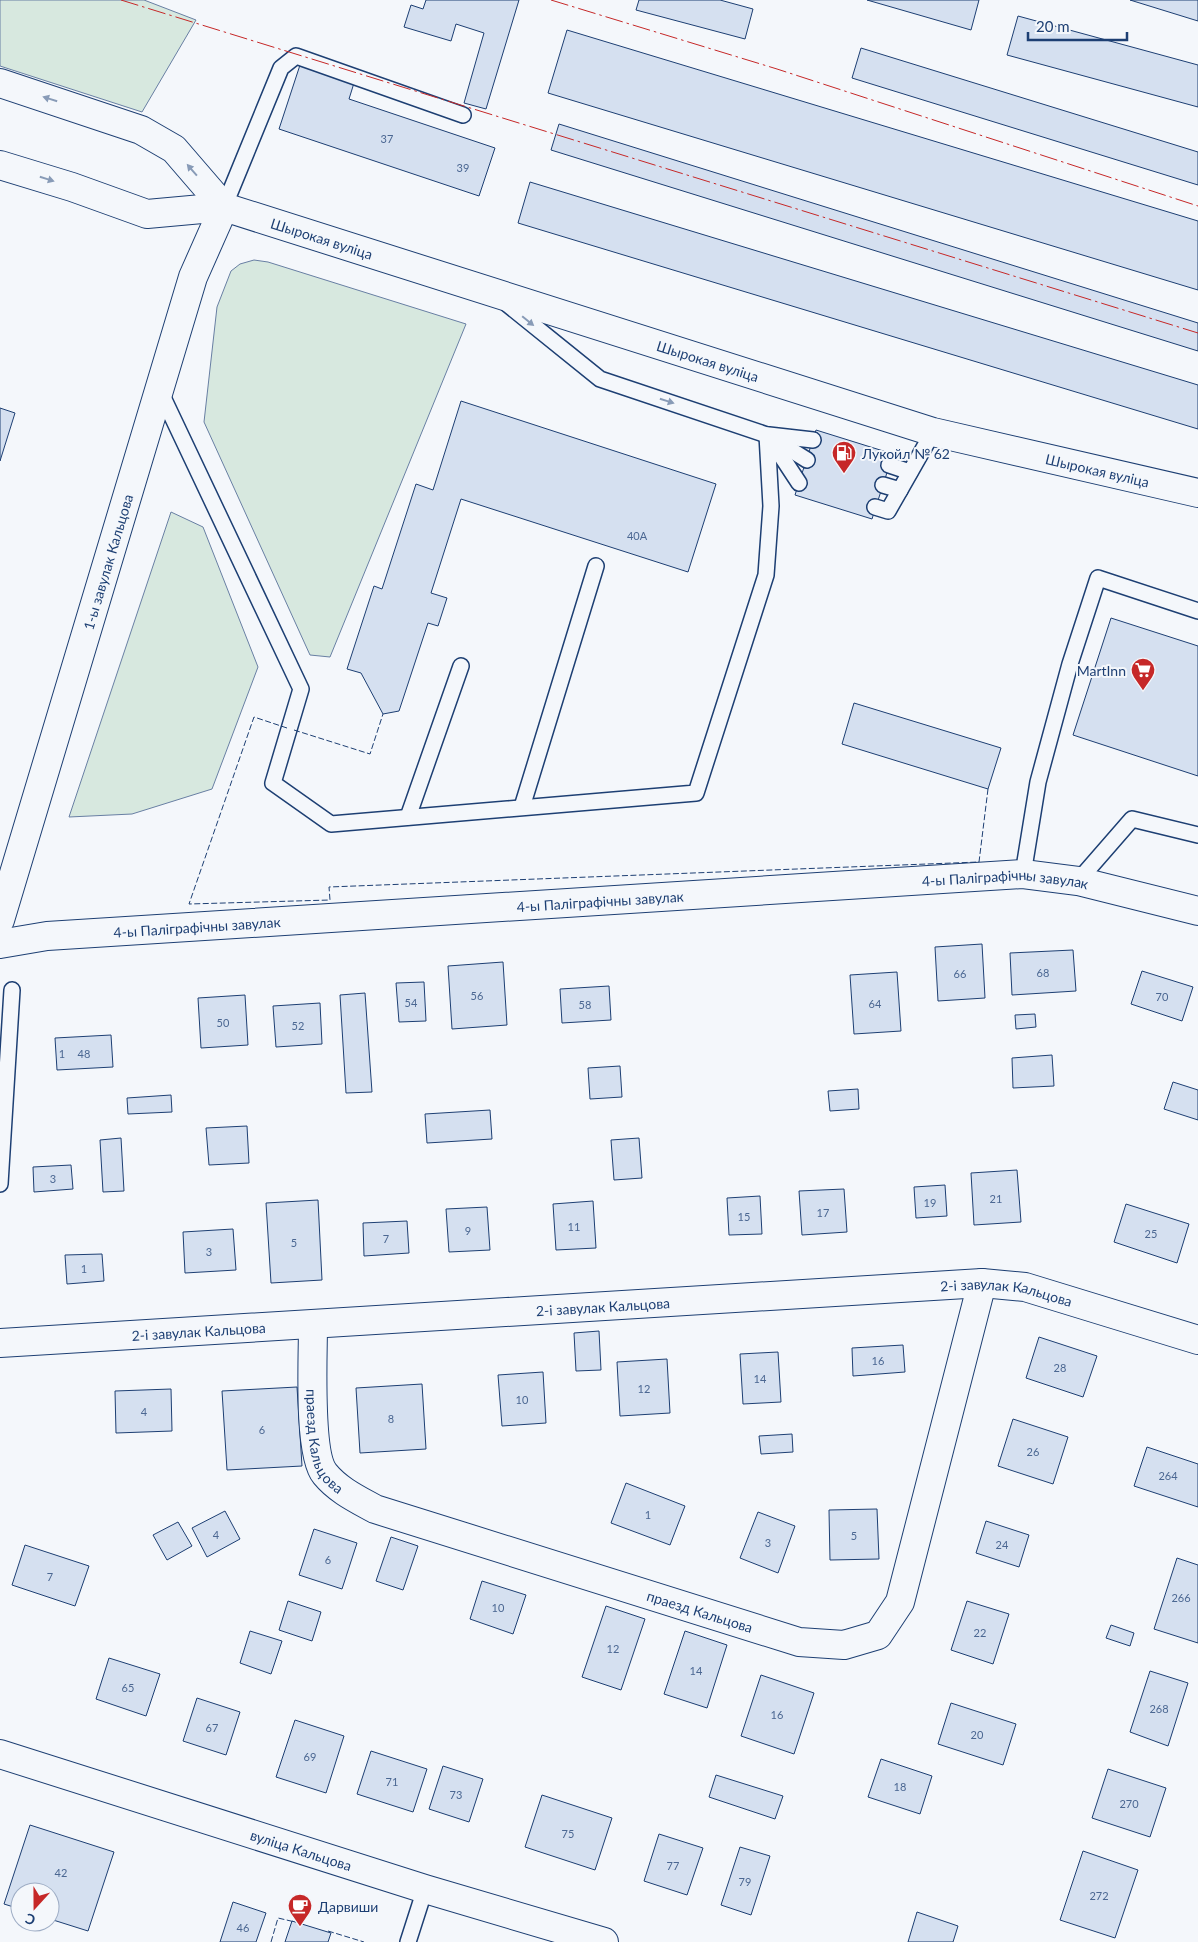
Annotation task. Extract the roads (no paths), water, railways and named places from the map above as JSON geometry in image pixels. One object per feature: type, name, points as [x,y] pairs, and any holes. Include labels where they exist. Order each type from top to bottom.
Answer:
[{"type":"street","points":[[0,84],[141,130],[174,149],[224,207]]},
{"type":"street","name":"Шырокая вуліца","points":[[0,165],[72,187],[147,214],[224,207],[933,432],[1198,493]]},
{"type":"street","name":"1-ы завулак Кальцова","points":[[0,920],[193,277],[224,207]]},
{"type":"street","name":"4-ы Паліграфічны завулак","points":[[0,944],[47,936],[1023,874],[1078,881],[1198,911]]},
{"type":"street","name":"праезд Кальцова","points":[[313,1326],[315,1448],[324,1473],[344,1492],[375,1509],[799,1642],[844,1645],[878,1635],[900,1602],[982,1283]]},
{"type":"street","name":"2-і завулак Кальцова","points":[[0,1343],[313,1326],[982,1283],[1025,1286],[1198,1340]]},
{"type":"street","name":"вуліца Кальцова","points":[[0,1754],[425,1889],[604,1942]]},
{"type":"lane","points":[[224,207],[281,68],[296,56],[463,116]]},
{"type":"lane","points":[[490,290],[600,379],[767,434],[813,440]]},
{"type":"lane","points":[[159,390],[301,689],[274,782],[332,824],[696,793],[766,574],[771,506],[767,434]]},
{"type":"lane","points":[[876,507],[888,511],[933,432]]},
{"type":"lane","points":[[767,434],[806,460]]},
{"type":"lane","points":[[767,434],[799,483]]},
{"type":"lane","points":[[889,465],[910,472]]},
{"type":"lane","points":[[883,485],[900,490]]},
{"type":"lane","points":[[522,807],[596,566]]},
{"type":"lane","points":[[1023,874],[1038,782],[1070,664],[1098,578],[1198,610]]},
{"type":"lane","points":[[408,817],[460,666]]},
{"type":"lane","points":[[1078,881],[1132,819],[1198,834]]},
{"type":"lane","points":[[0,1184],[12,990]]},
{"type":"lane","points":[[408,1942],[425,1889]]},
{"type":"place","name":"Лукойл № 62","points":[[844,474]]},
{"type":"place","name":"MartInn","points":[[1143,691]]},
{"type":"place","name":"Дарвиши","points":[[300,1927]]}]
